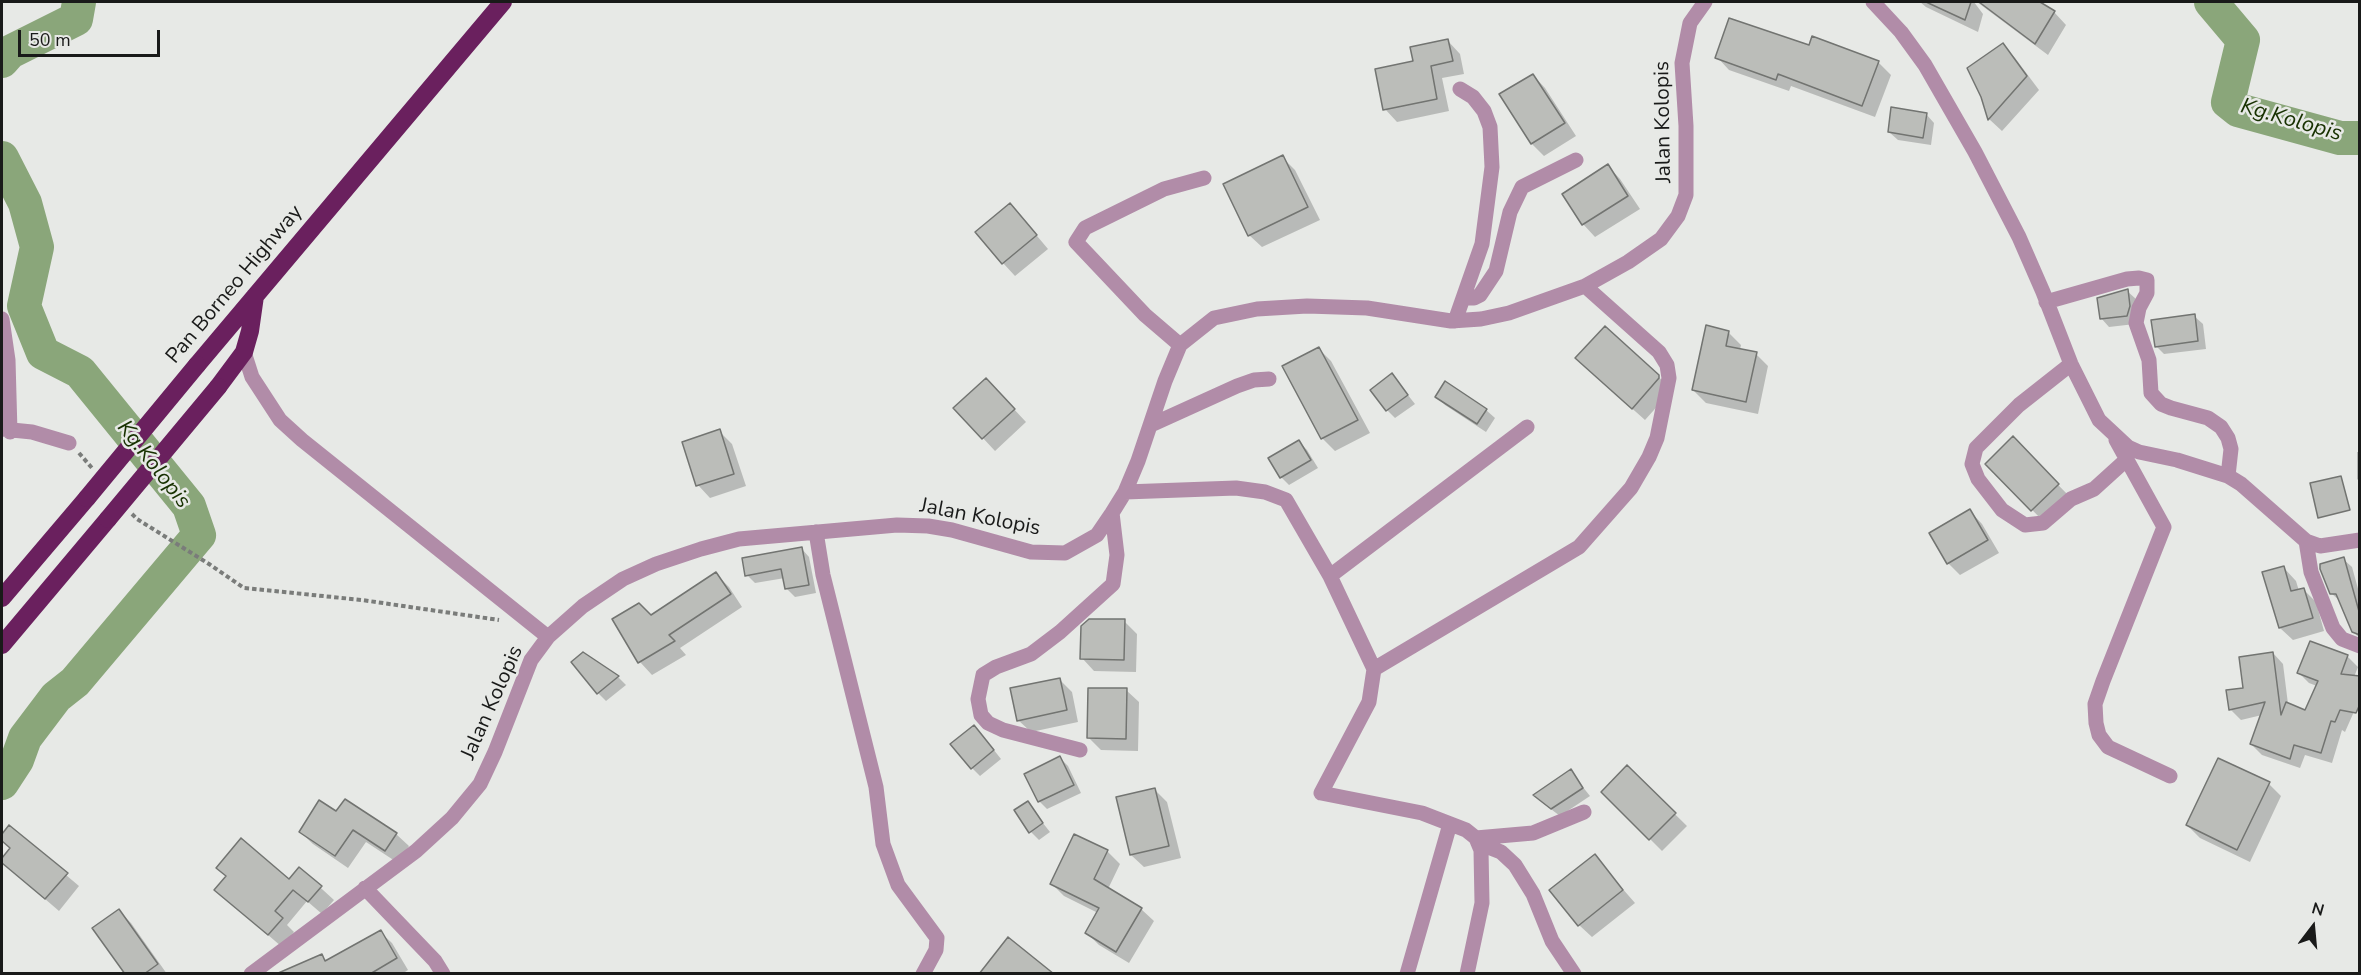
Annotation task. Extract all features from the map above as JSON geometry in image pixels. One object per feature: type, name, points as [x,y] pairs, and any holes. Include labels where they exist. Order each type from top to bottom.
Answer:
[{"type":"highway","name":"Pan Borneo Highway","points":[[2,598],[503,2]]},
{"type":"highway","points":[[2,645],[218,387],[244,352],[250,331],[255,296]]},
{"type":"street","name":"Jalan Kolopis","points":[[251,974],[416,851],[452,818],[480,784],[531,660],[548,637],[583,606],[623,579],[656,564],[739,539],[886,526],[928,525],[1031,552],[1065,553],[1096,536],[1112,513],[1125,492],[1180,345],[1214,318],[1257,309],[1307,306],[1366,308],[1455,321],[1509,313],[1585,286],[1628,262],[1661,239],[1678,216],[1686,195],[1686,126],[1682,63],[1690,23],[1704,2]]},
{"type":"street","points":[[1873,2],[1901,32],[1925,65],[1992,184],[2019,237],[2071,364],[2099,420],[2113,435],[2128,447],[2139,452],[2177,460],[2228,476],[2241,484],[2306,541],[2320,546],[2360,540]]},
{"type":"street","points":[[1455,321],[1482,244],[1492,166],[1490,127],[1484,111],[1473,97],[1460,89]]},
{"type":"street","points":[[1464,298],[1474,298],[1480,295],[1496,271],[1510,212],[1522,187],[1576,159]]},
{"type":"street","points":[[1180,345],[1145,315],[1076,242],[1085,228],[1164,189],[1204,178]]},
{"type":"street","points":[[2046,302],[2127,279],[2146,280],[2147,293],[2139,308],[2136,323],[2149,360],[2151,393],[2161,404],[2208,418],[2221,427],[2228,438],[2231,449],[2228,476]]},
{"type":"street","points":[[1374,669],[1580,547],[1630,488],[1649,457],[1657,438],[1669,378],[1667,365],[1659,352],[1585,286]]},
{"type":"street","points":[[2,319],[8,360],[6,430],[32,432],[69,443]]},
{"type":"street","points":[[244,352],[252,377],[280,420],[548,637]]},
{"type":"street","points":[[2071,364],[2019,405],[1976,448],[1972,464],[1978,479],[2002,510],[2025,525],[2043,523],[2071,499],[2094,489],[2126,460]]},
{"type":"street","points":[[1151,424],[1237,386],[1254,380],[1269,380]]},
{"type":"street","points":[[1330,576],[1527,427]]},
{"type":"street","points":[[2113,435],[2164,527],[2095,704],[2096,723],[2099,735],[2108,747],[2170,776]]},
{"type":"street","points":[[1125,492],[1236,488],[1265,492],[1286,500],[1330,576],[1374,669],[1369,702],[1321,793],[1422,813],[1466,830],[1477,840],[1495,849],[1512,862],[1533,894],[1552,941],[1574,974]]},
{"type":"street","points":[[1080,750],[1003,730],[988,723],[981,715],[978,699],[983,675],[996,667],[1031,654],[1060,632],[1113,584],[1117,555],[1112,513]]},
{"type":"street","points":[[816,532],[823,575],[876,787],[883,844],[898,885],[937,938],[936,950],[923,974]]},
{"type":"street","points":[[2306,541],[2311,572],[2332,628],[2342,639],[2360,646]]},
{"type":"street","points":[[1477,840],[1533,833],[1584,812]]},
{"type":"street","points":[[1407,974],[1450,824]]},
{"type":"street","points":[[1467,974],[1482,903],[1480,850],[1477,840]]},
{"type":"street","points":[[365,888],[435,961],[443,974]]},
{"type":"path","points":[[69,443],[99,477]]},
{"type":"path","points":[[130,511],[137,519],[244,588],[362,600],[504,620]]},
{"type":"building","points":[[1926,2],[1971,2],[1965,20]]},
{"type":"building","points":[[1979,2],[2040,2],[2055,11],[2035,44]]},
{"type":"building","points":[[1729,18],[1809,45],[1812,36],[1879,61],[1862,106],[1778,74],[1776,80],[1715,58]]},
{"type":"building","points":[[1448,39],[1453,61],[1431,66],[1437,99],[1383,110],[1375,69],[1413,61],[1410,47]]},
{"type":"building","points":[[2003,43],[2027,76],[1988,120],[1981,97],[1967,68]]},
{"type":"building","points":[[1533,74],[1565,123],[1531,144],[1499,94]]},
{"type":"building","points":[[1891,107],[1927,113],[1923,138],[1888,132]]},
{"type":"building","points":[[1283,155],[1308,207],[1248,236],[1223,184]]},
{"type":"building","points":[[1608,164],[1628,196],[1582,225],[1562,194]]},
{"type":"building","points":[[1010,203],[1037,235],[1002,264],[975,232]]},
{"type":"building","points":[[2128,289],[2130,306],[2127,316],[2100,319],[2097,298]]},
{"type":"building","points":[[2195,314],[2198,341],[2155,347],[2151,320]]},
{"type":"building","points":[[1706,325],[1729,331],[1726,346],[1757,352],[1746,402],[1692,390]]},
{"type":"building","points":[[1605,326],[1659,375],[1659,378],[1632,409],[1575,358]]},
{"type":"building","points":[[1319,347],[1358,420],[1321,439],[1282,366]]},
{"type":"building","points":[[1392,373],[1408,395],[1386,411],[1370,390]]},
{"type":"building","points":[[986,378],[1015,409],[982,439],[953,408]]},
{"type":"building","points":[[1445,381],[1487,409],[1477,424],[1435,397]]},
{"type":"building","points":[[720,429],[734,474],[696,486],[682,442]]},
{"type":"building","points":[[2013,436],[2059,484],[2031,511],[1985,464]]},
{"type":"building","points":[[1299,440],[1311,460],[1280,478],[1268,458]]},
{"type":"building","points":[[2341,476],[2350,510],[2318,518],[2310,483]]},
{"type":"building","points":[[1970,509],[1988,540],[1947,564],[1929,533]]},
{"type":"building","points":[[802,547],[809,585],[785,589],[781,569],[745,576],[742,558]]},
{"type":"building","points":[[2344,557],[2360,615],[2360,635],[2352,632],[2336,594],[2330,594],[2320,569],[2320,564]]},
{"type":"building","points":[[2284,566],[2291,591],[2304,588],[2313,618],[2279,628],[2262,572]]},
{"type":"building","points":[[716,572],[731,594],[669,635],[675,641],[638,663],[612,619],[639,603],[651,615]]},
{"type":"building","points":[[1089,619],[1125,619],[1124,660],[1080,659],[1081,626]]},
{"type":"building","points":[[2310,641],[2348,655],[2341,674],[2360,676],[2360,704],[2356,713],[2340,710],[2335,722],[2331,721],[2321,753],[2294,745],[2290,759],[2250,744],[2265,702],[2229,710],[2226,690],[2243,688],[2239,657],[2273,652],[2281,715],[2286,702],[2305,710],[2318,681],[2297,673]]},
{"type":"building","points":[[583,652],[619,676],[597,694],[571,662]]},
{"type":"building","points":[[1060,678],[1067,710],[1017,721],[1010,688]]},
{"type":"building","points":[[1088,688],[1127,688],[1126,739],[1087,738]]},
{"type":"building","points":[[974,725],[994,750],[971,769],[950,744]]},
{"type":"building","points":[[1060,756],[1074,785],[1038,802],[1024,774]]},
{"type":"building","points":[[2218,758],[2270,782],[2237,850],[2186,825]]},
{"type":"building","points":[[1627,765],[1676,813],[1649,840],[1601,792]]},
{"type":"building","points":[[1571,769],[1583,788],[1551,809],[1533,795]]},
{"type":"building","points":[[1155,788],[1169,846],[1130,855],[1116,797]]},
{"type":"building","points":[[345,799],[397,833],[385,851],[353,830],[335,856],[299,832],[319,800],[336,811]]},
{"type":"building","points":[[1028,801],[1043,823],[1029,833],[1014,810]]},
{"type":"building","points":[[9,825],[68,873],[45,899],[2,863],[2,858],[10,848],[2,841],[2,834]]},
{"type":"building","points":[[1074,834],[1108,850],[1094,879],[1142,908],[1116,952],[1085,933],[1099,908],[1050,884]]},
{"type":"building","points":[[241,838],[289,879],[299,867],[322,886],[308,902],[293,890],[275,911],[283,918],[268,935],[214,890],[226,876],[216,868]]},
{"type":"building","points":[[1595,854],[1623,890],[1578,926],[1549,890]]},
{"type":"building","points":[[119,909],[158,964],[144,974],[125,974],[92,928]]},
{"type":"building","points":[[381,930],[397,958],[370,974],[276,974],[322,954],[325,961]]},
{"type":"building","points":[[1008,937],[1054,974],[979,974]]},
{"type":"waterway","name":"Kg.Kolopis","points":[[2,61],[10,52],[76,19],[79,2]]},
{"type":"waterway","name":"Kg.Kolopis","points":[[2211,2],[2243,40],[2228,102],[2238,110],[2340,138],[2360,138]]},
{"type":"waterway","name":"Kg.Kolopis","points":[[2,158],[25,203],[37,247],[24,306],[43,353],[80,372],[189,506],[199,535],[75,682],[56,697],[25,738],[17,760],[2,783]]}]
